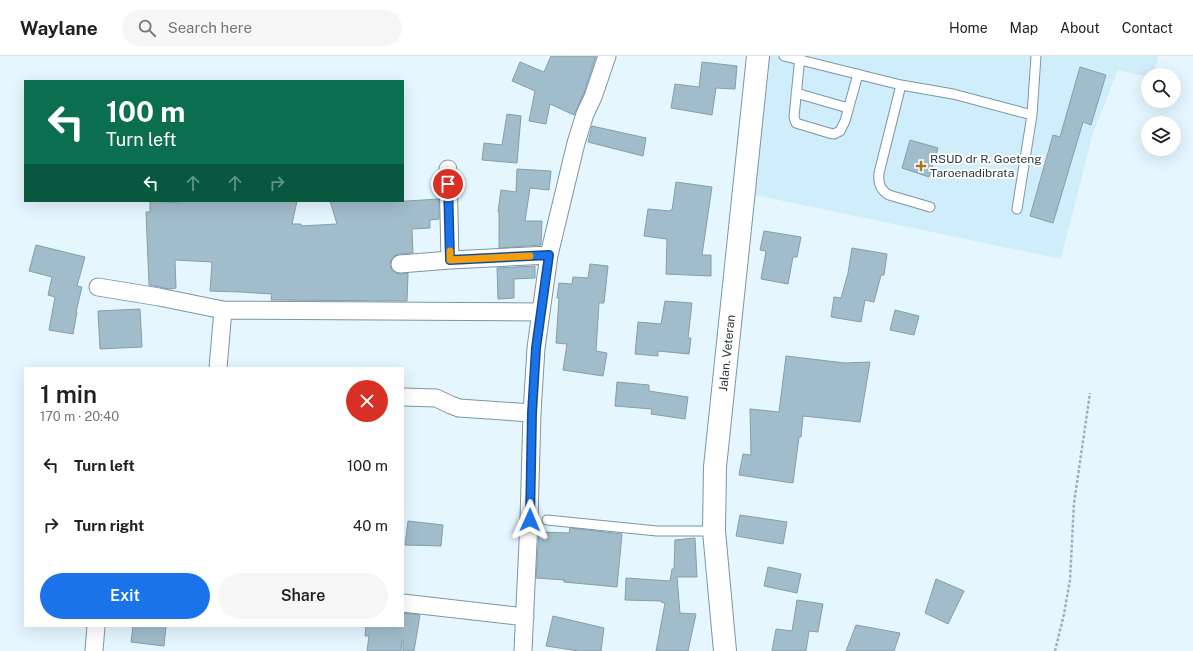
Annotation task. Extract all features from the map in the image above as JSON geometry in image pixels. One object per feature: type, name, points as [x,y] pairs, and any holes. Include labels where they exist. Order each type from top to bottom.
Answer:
[{"type":"street","points":[[523,651],[530,520],[532,413],[536,348],[549,255],[576,143],[585,114],[607,56]]},
{"type":"street","name":"Jalan. Veteran","points":[[725,651],[714,531],[715,467],[758,56]]},
{"type":"street","points":[[448,169],[450,260]]},
{"type":"street","points":[[400,264],[549,255]]},
{"type":"street","points":[[98,287],[159,297],[223,310],[541,312]]},
{"type":"street","points":[[218,367],[223,310]]},
{"type":"street","points":[[404,397],[436,398],[451,406],[460,408],[532,413]]},
{"type":"street","points":[[404,604],[525,618]]},
{"type":"street","points":[[94,651],[96,627]]},
{"type":"lane","points":[[784,56],[800,58],[901,85],[953,94],[1032,115]]},
{"type":"lane","points":[[1017,208],[1032,115],[1036,56]]},
{"type":"lane","points":[[800,58],[794,117],[796,123],[829,133],[834,134],[840,131],[845,121],[858,74]]},
{"type":"lane","points":[[901,85],[878,181],[884,192],[889,195],[930,207]]},
{"type":"lane","points":[[796,93],[848,108]]},
{"type":"lane","points":[[547,520],[657,531],[714,531]]},
{"type":"path","points":[[1055,651],[1070,580],[1074,503],[1090,393]]},
{"type":"shaded area","name":"RSUD dr R. Goeteng Taroenadibrata","points":[[769,56],[1158,56],[1155,68],[1141,68],[1141,75],[1118,70],[1092,136],[1061,259],[755,195]]},
{"type":"building","points":[[551,56],[596,56],[584,93],[574,115],[550,104],[546,124],[529,121],[535,91],[512,81],[520,62],[544,72]]},
{"type":"building","points":[[702,62],[737,66],[735,89],[716,88],[712,115],[671,108],[675,84],[699,87]]},
{"type":"building","points":[[1080,67],[1106,75],[1091,125],[1083,122],[1053,223],[1030,216],[1053,135],[1060,137]]},
{"type":"building","points":[[507,114],[521,116],[517,163],[482,160],[484,143],[502,145]]},
{"type":"building","points":[[592,126],[646,138],[643,156],[588,142]]},
{"type":"building","points":[[910,140],[938,148],[929,177],[902,168]]},
{"type":"building","points":[[517,169],[551,171],[549,190],[530,188],[525,221],[542,221],[541,245],[499,248],[498,212],[501,190],[516,192]]},
{"type":"building","points":[[676,182],[712,187],[702,255],[711,255],[711,276],[666,274],[667,239],[644,236],[648,209],[672,210]]},
{"type":"building","points":[[439,199],[439,219],[430,220],[430,228],[412,229],[413,253],[399,254],[394,256],[391,260],[390,265],[395,273],[408,273],[407,301],[271,300],[272,294],[210,291],[212,262],[175,260],[176,288],[169,289],[149,285],[146,212],[150,212],[150,202],[297,202],[292,224],[301,224],[301,226],[337,224],[330,202]]},
{"type":"building","points":[[764,231],[801,237],[797,257],[793,257],[788,284],[761,279],[766,251],[760,250]]},
{"type":"building","points":[[36,245],[85,257],[77,286],[82,287],[73,334],[49,330],[55,297],[48,295],[52,277],[29,271]]},
{"type":"building","points":[[852,248],[887,254],[884,275],[881,275],[874,302],[865,300],[861,322],[831,317],[834,297],[841,298],[848,273]]},
{"type":"building","points":[[590,264],[608,266],[604,303],[599,303],[596,351],[607,353],[603,376],[563,370],[567,344],[556,343],[559,298],[557,298],[559,283],[572,284],[573,277],[588,278]]},
{"type":"building","points":[[535,266],[535,278],[514,279],[514,298],[498,299],[497,268]]},
{"type":"building","points":[[665,301],[692,303],[688,338],[691,338],[689,354],[658,351],[658,356],[635,354],[638,322],[661,324]]},
{"type":"building","points":[[140,309],[142,347],[100,349],[98,311]]},
{"type":"building","points":[[895,310],[919,316],[914,335],[890,330]]},
{"type":"building","points":[[786,356],[845,363],[870,362],[860,422],[803,416],[793,483],[739,475],[743,454],[751,455],[750,409],[779,412]]},
{"type":"building","points":[[617,382],[649,385],[649,391],[688,397],[685,419],[651,414],[652,409],[615,406]]},
{"type":"building","points":[[740,515],[787,522],[783,544],[736,536]]},
{"type":"building","points":[[408,521],[443,525],[441,546],[405,545]]},
{"type":"building","points":[[570,528],[622,534],[617,587],[536,578],[539,532],[569,533]]},
{"type":"building","points":[[695,538],[697,577],[677,577],[680,613],[696,614],[688,651],[656,651],[665,603],[661,601],[625,600],[626,578],[670,581],[672,569],[674,569],[675,540]]},
{"type":"building","points":[[768,567],[801,574],[797,593],[764,586]]},
{"type":"building","points":[[936,579],[964,591],[948,624],[925,613]]},
{"type":"building","points":[[797,600],[823,604],[818,632],[809,631],[806,651],[772,651],[776,629],[792,631]]},
{"type":"building","points":[[404,613],[420,615],[414,651],[403,651],[402,640],[401,651],[367,651],[369,636],[365,636],[366,627],[404,627]]},
{"type":"building","points":[[553,616],[604,628],[601,651],[579,651],[546,646]]},
{"type":"building","points":[[856,625],[900,633],[894,651],[846,651]]},
{"type":"building","points":[[133,627],[166,627],[164,646],[131,642]]},
{"type":"slow traffic","points":[[450,251],[450,260],[530,256]]},
{"type":"place","name":"RSUD dr R. Goeteng Taroenadibrata","points":[[921,166]]},
{"type":"route","points":[[448,184],[450,260],[549,255],[536,348],[532,413],[530,520]]}]
